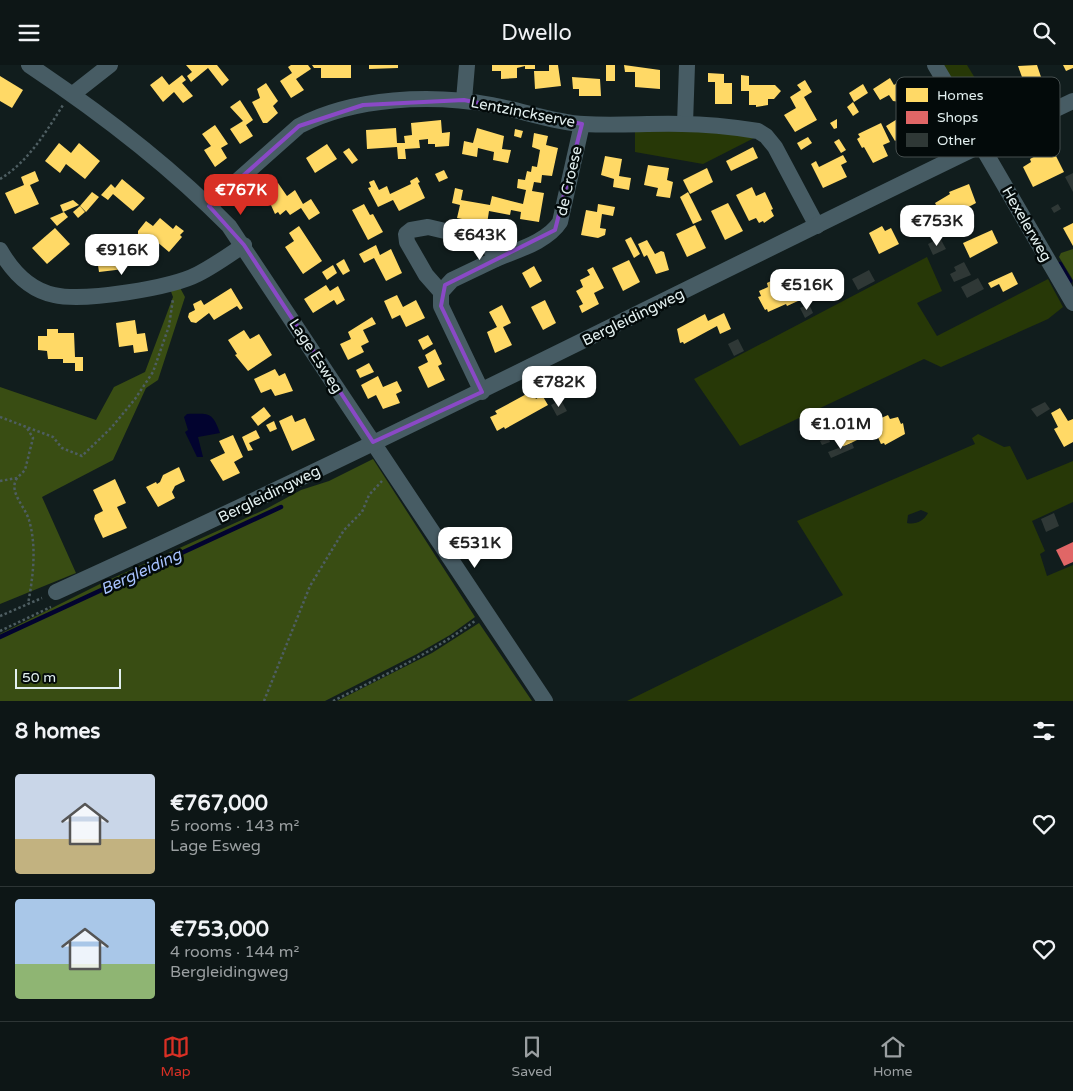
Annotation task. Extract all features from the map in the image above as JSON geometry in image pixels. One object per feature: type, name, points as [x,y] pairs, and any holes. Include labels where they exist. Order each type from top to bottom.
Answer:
[{"type":"street","name":"Lage Esweg","points":[[29,65],[70,92],[209,206],[229,226],[244,245],[545,701]]},
{"type":"street","points":[[70,92],[110,65]]},
{"type":"street","points":[[464,101],[467,65]]},
{"type":"street","points":[[685,123],[687,65]]},
{"type":"street","points":[[935,65],[942,77]]},
{"type":"street","name":"Lentzinckserve","points":[[209,206],[300,127],[312,120],[363,105],[421,99],[464,101],[582,124],[685,123],[758,131],[766,136],[775,147],[817,227]]},
{"type":"street","name":"Bergleidingweg","points":[[1060,107],[1073,101]]},
{"type":"street","name":"de Croese","points":[[441,292],[452,280],[546,237],[554,230],[560,222],[582,124]]},
{"type":"street","name":"Bergleidingweg","points":[[56,592],[195,529],[373,442],[482,392],[957,157]]},
{"type":"street","name":"Hexelerweg","points":[[988,157],[1073,303]]},
{"type":"street","points":[[482,392],[441,306],[441,292],[426,275],[407,242],[406,234],[411,230],[428,227],[479,239],[488,244],[496,259]]},
{"type":"street","points":[[0,250],[9,265],[24,281],[54,295],[113,293],[171,283],[198,274],[244,245]]},
{"type":"path","points":[[0,179],[11,173],[30,153],[66,101],[62,96],[70,92]]},
{"type":"path","points":[[0,417],[52,437],[62,447],[82,455],[112,427],[135,399],[153,372],[172,313],[173,293],[171,283]]},
{"type":"path","points":[[26,427],[33,438]]},
{"type":"path","points":[[28,604],[33,574],[32,534],[28,518],[14,486],[17,478],[24,470],[33,438],[40,432]]},
{"type":"path","points":[[264,701],[310,586],[344,530],[362,512],[369,495],[392,470]]},
{"type":"path","points":[[0,481],[17,478]]},
{"type":"path","points":[[0,616],[56,592]]},
{"type":"path","points":[[333,701],[399,668],[448,640],[485,612]]},
{"type":"highlighted area","points":[[464,100],[582,124],[555,230],[445,285],[441,306],[482,392],[373,442],[244,245],[209,206],[299,126],[363,105]]},
{"type":"green space","points":[[939,65],[967,65],[974,77],[946,77]]},
{"type":"green space","points":[[663,129],[758,136],[703,164],[635,152],[635,130]]},
{"type":"green space","points":[[1073,249],[1073,280],[1059,257],[1061,253]]},
{"type":"green space","points":[[927,257],[942,291],[917,303],[937,336],[1048,279],[1063,307],[1048,319],[941,367],[924,359],[740,446],[694,379]]},
{"type":"green space","points":[[178,284],[185,297],[158,380],[146,388],[113,460],[42,497],[76,573],[0,604],[0,387],[96,420],[114,387],[145,372],[173,297],[169,286]]},
{"type":"green space","points":[[978,434],[1004,447],[1010,446],[1027,480],[1073,461],[1073,502],[1032,521],[1045,551],[1040,554],[1047,576],[1073,565],[1073,701],[627,701],[843,595],[797,521],[975,444],[972,438]],"holes":[[[921,510],[928,513],[919,522],[907,523],[908,515]]]},
{"type":"green space","points":[[373,459],[475,617],[450,635],[325,701],[0,701],[0,634],[102,583],[266,509],[301,490],[329,481]]},
{"type":"green space","points":[[479,623],[532,701],[337,701],[432,653]]},
{"type":"shaded area","points":[[187,414],[209,415],[215,421],[220,433],[198,437],[203,457],[197,457],[185,432],[188,430],[184,417]]},
{"type":"building: Homes","points":[[186,65],[217,65],[229,80],[222,86],[208,68],[191,82],[187,76],[192,72]]},
{"type":"building: Homes","points":[[291,65],[308,65],[311,69],[296,79],[304,90],[291,98],[280,81],[292,73],[288,67]]},
{"type":"building: Homes","points":[[312,65],[351,65],[351,78],[321,78],[321,68],[314,68]]},
{"type":"building: Homes","points":[[369,65],[398,65],[398,68],[369,69]]},
{"type":"building: Homes","points":[[492,65],[535,65],[535,69],[525,69],[525,66],[517,68],[517,78],[501,79],[501,71],[492,71]]},
{"type":"building: Homes","points":[[549,65],[558,65],[561,86],[535,89],[534,71],[549,71]]},
{"type":"building: Homes","points":[[606,65],[615,65],[615,81],[606,81]]},
{"type":"building: Homes","points":[[624,65],[660,70],[660,89],[635,87],[635,72],[625,72]]},
{"type":"building: Homes","points":[[1037,65],[1041,77],[1022,77],[1018,66]]},
{"type":"building: Homes","points":[[1063,65],[1073,65],[1073,68],[1066,71]]},
{"type":"building: Homes","points":[[708,73],[724,74],[724,83],[732,83],[732,104],[715,104],[715,82],[708,82]]},
{"type":"building: Homes","points":[[182,75],[186,80],[182,83],[193,96],[183,103],[174,92],[163,102],[150,85],[162,76],[169,85]]},
{"type":"building: Homes","points":[[741,75],[749,76],[749,85],[775,85],[781,91],[774,99],[768,99],[768,105],[756,107],[756,105],[749,105],[749,91],[741,91]]},
{"type":"building: Homes","points":[[0,76],[23,90],[12,108],[0,101]]},
{"type":"building: Homes","points":[[572,77],[600,79],[601,96],[579,96],[579,89],[573,89]]},
{"type":"building: Homes","points":[[890,78],[894,85],[896,84],[896,101],[893,101],[889,95],[880,100],[873,89]]},
{"type":"building: Homes","points":[[805,80],[812,92],[804,97],[817,120],[795,132],[784,115],[796,108],[790,97],[801,90],[797,85]]},
{"type":"building: Homes","points":[[266,83],[278,101],[273,106],[278,113],[267,123],[263,123],[252,102],[260,98],[257,89]]},
{"type":"building: Homes","points":[[863,84],[868,93],[854,102],[849,93]]},
{"type":"building: Homes","points":[[240,100],[253,120],[246,125],[253,136],[240,144],[230,129],[243,121],[230,107]]},
{"type":"building: Homes","points":[[853,102],[859,112],[853,116],[847,107]]},
{"type":"building: Homes","points":[[837,119],[837,128],[834,129],[830,123]]},
{"type":"building: Homes","points":[[441,120],[442,133],[450,132],[449,146],[435,147],[435,144],[428,144],[428,139],[419,140],[420,148],[405,149],[406,159],[398,159],[397,147],[367,149],[366,130],[396,128],[397,143],[405,143],[404,136],[412,135],[411,123]]},
{"type":"building: Homes","points":[[896,120],[895,141],[886,126]]},
{"type":"building: Homes","points":[[881,123],[890,142],[883,145],[888,156],[873,163],[857,139],[860,137],[858,134]]},
{"type":"building: Homes","points":[[215,125],[228,144],[221,148],[227,158],[215,167],[204,150],[211,146],[202,134]]},
{"type":"building: Homes","points":[[477,128],[504,136],[502,149],[511,150],[508,163],[493,160],[494,152],[478,148],[477,157],[462,154],[464,141],[473,143]]},
{"type":"building: Homes","points":[[515,129],[523,131],[521,138],[514,136]]},
{"type":"building: Homes","points":[[534,133],[548,136],[546,145],[558,148],[552,176],[542,175],[541,183],[534,182],[532,191],[544,193],[539,222],[520,219],[521,212],[511,210],[510,215],[489,211],[487,224],[457,218],[460,205],[452,203],[455,188],[463,190],[461,200],[490,205],[492,196],[523,204],[526,190],[517,188],[518,179],[525,180],[527,171],[531,172],[532,166],[537,167],[540,150],[532,147]]},
{"type":"building: Homes","points":[[808,137],[812,143],[801,150],[797,143]]},
{"type":"building: Homes","points":[[839,139],[846,150],[841,153],[834,142]]},
{"type":"building: Homes","points":[[59,143],[71,153],[79,143],[100,161],[85,179],[66,164],[60,173],[45,161]]},
{"type":"building: Homes","points":[[327,144],[337,159],[315,173],[306,158]]},
{"type":"building: Homes","points":[[753,147],[758,158],[731,171],[726,161]]},
{"type":"building: Homes","points":[[349,148],[358,160],[352,164],[343,152]]},
{"type":"building: Homes","points":[[843,155],[847,162],[841,165],[847,177],[823,188],[811,164],[816,161],[819,167]]},
{"type":"building: Homes","points":[[605,156],[622,159],[619,176],[631,178],[629,190],[613,187],[614,179],[601,175]]},
{"type":"building: Homes","points":[[1034,157],[1056,157],[1064,172],[1033,187],[1023,167],[1031,162],[1030,159]]},
{"type":"building: Homes","points":[[648,165],[669,168],[667,180],[673,182],[670,198],[656,196],[658,188],[644,185]]},
{"type":"building: Homes","points":[[707,168],[713,182],[690,194],[683,180]]},
{"type":"building: Homes","points":[[444,170],[448,178],[439,182],[435,174]]},
{"type":"building: Homes","points":[[35,171],[39,181],[30,185],[39,204],[15,214],[5,193],[24,185],[21,177]]},
{"type":"building: Homes","points":[[417,177],[425,198],[399,211],[393,200],[378,207],[368,188],[371,187],[369,182],[374,180],[379,190],[387,186],[390,194],[411,184],[410,181]]},
{"type":"building: Homes","points":[[122,179],[145,198],[133,211],[113,194],[108,200],[101,195],[111,184],[115,188]]},
{"type":"building: Homes","points":[[278,183],[287,196],[295,190],[303,204],[311,199],[320,213],[309,220],[301,208],[290,215],[286,210],[280,215],[278,212],[275,214],[265,192]]},
{"type":"building: Homes","points":[[969,184],[976,203],[959,212],[956,207],[941,214],[935,203],[950,194],[949,192]]},
{"type":"building: Homes","points":[[752,187],[756,196],[765,192],[773,209],[771,210],[774,216],[764,223],[763,221],[759,223],[756,218],[749,221],[736,195]]},
{"type":"building: Homes","points":[[92,192],[99,197],[86,212],[80,206]]},
{"type":"building: Homes","points":[[688,192],[702,220],[693,224],[680,197]]},
{"type":"building: Homes","points":[[73,200],[79,205],[63,212],[60,205]]},
{"type":"building: Homes","points":[[728,203],[743,231],[725,240],[711,211]]},
{"type":"building: Homes","points":[[364,204],[370,215],[373,214],[383,232],[368,240],[352,210]]},
{"type":"building: Homes","points":[[598,204],[615,207],[613,216],[602,214],[600,228],[606,229],[605,235],[598,238],[581,235],[586,210],[597,212]]},
{"type":"building: Homes","points":[[80,206],[85,212],[78,218],[73,212]]},
{"type":"building: Homes","points":[[64,212],[68,217],[57,226],[50,218]]},
{"type":"building: Homes","points":[[160,218],[173,229],[176,225],[184,231],[180,235],[182,237],[169,252],[149,235],[143,242],[138,239],[138,231],[146,221],[153,226]]},
{"type":"building: Homes","points":[[1073,223],[1073,246],[1063,228]]},
{"type":"building: Homes","points":[[695,225],[706,248],[687,257],[676,234]]},
{"type":"building: Homes","points":[[299,226],[322,261],[303,274],[285,247],[294,241],[289,233]]},
{"type":"building: Homes","points":[[882,226],[885,231],[891,228],[899,244],[879,254],[869,233]]},
{"type":"building: Homes","points":[[55,228],[70,244],[47,264],[32,248]]},
{"type":"building: Homes","points":[[992,230],[998,243],[970,258],[963,243]]},
{"type":"building: Homes","points":[[128,237],[128,240],[135,239],[136,251],[130,252],[130,249],[121,250],[124,269],[99,272],[95,245],[115,242],[115,238]]},
{"type":"building: Homes","points":[[631,237],[640,254],[634,258],[625,240]]},
{"type":"building: Homes","points":[[647,240],[655,254],[661,251],[664,252],[669,270],[656,274],[647,255],[644,257],[638,244]]},
{"type":"building: Homes","points":[[376,245],[380,255],[391,249],[402,273],[386,281],[374,258],[364,263],[359,254]]},
{"type":"building: Homes","points":[[344,259],[350,271],[343,275],[336,264]]},
{"type":"building: Homes","points":[[629,260],[640,282],[623,291],[612,268]]},
{"type":"building: Homes","points":[[333,265],[337,273],[327,280],[322,272]]},
{"type":"building: Homes","points":[[534,266],[542,281],[530,288],[522,273]]},
{"type":"building: Homes","points":[[593,267],[604,288],[594,293],[599,304],[582,313],[579,306],[583,304],[576,291],[583,287],[580,280],[590,275],[587,270]]},
{"type":"building: Homes","points":[[1012,272],[1018,284],[1003,292],[999,284],[991,288],[988,283]]},
{"type":"building: Homes","points":[[786,278],[790,286],[794,285],[798,301],[768,312],[758,297],[761,296],[759,291],[768,287],[767,283],[775,279],[777,283]]},
{"type":"building: Homes","points":[[326,285],[330,291],[338,286],[345,300],[337,305],[334,300],[313,313],[304,299]]},
{"type":"building: Homes","points":[[231,288],[243,308],[240,310],[237,306],[214,320],[209,313],[196,323],[191,322],[188,317],[189,313],[195,310],[193,304],[201,300],[204,305]]},
{"type":"building: Homes","points":[[397,295],[403,307],[416,300],[425,318],[406,327],[400,315],[392,319],[384,301]]},
{"type":"building: Homes","points":[[545,300],[556,323],[543,330],[531,307]]},
{"type":"building: Homes","points":[[502,305],[511,323],[503,327],[512,345],[495,353],[487,332],[497,327],[489,312]]},
{"type":"building: Homes","points":[[724,313],[731,329],[720,334],[717,326],[684,344],[683,342],[680,343],[677,329],[705,314],[708,321]]},
{"type":"building: Homes","points":[[372,317],[376,324],[363,330],[369,342],[361,346],[364,352],[348,360],[340,344],[351,339],[348,332]]},
{"type":"building: Homes","points":[[135,320],[137,334],[145,333],[148,351],[134,353],[133,345],[119,347],[116,323]]},
{"type":"building: Homes","points":[[47,329],[58,329],[58,333],[74,333],[75,357],[83,357],[83,371],[75,371],[75,363],[63,363],[63,359],[48,359],[47,351],[38,350],[38,336],[47,336]]},
{"type":"building: Homes","points":[[244,330],[250,339],[259,334],[272,355],[248,371],[235,355],[237,354],[228,340]]},
{"type":"building: Homes","points":[[428,335],[433,344],[423,350],[418,340]]},
{"type":"building: Homes","points":[[435,349],[442,364],[438,366],[445,380],[428,388],[418,367],[428,362],[425,355]]},
{"type":"building: Homes","points":[[369,363],[374,372],[360,378],[356,370]]},
{"type":"building: Homes","points":[[275,369],[279,376],[285,373],[293,391],[275,396],[271,389],[261,393],[254,379]]},
{"type":"building: Homes","points":[[378,376],[383,387],[397,381],[402,391],[396,394],[400,403],[383,409],[376,395],[368,399],[361,385]]},
{"type":"building: Homes","points":[[532,391],[536,399],[542,395],[548,405],[505,429],[504,427],[497,431],[490,417],[497,414],[495,411]]},
{"type":"building: Homes","points":[[264,407],[271,416],[258,426],[251,417]]},
{"type":"building: Homes","points":[[1060,408],[1068,421],[1073,419],[1073,442],[1064,447],[1054,429],[1058,427],[1051,413]]},
{"type":"building: Homes","points":[[292,415],[295,422],[305,418],[315,440],[292,451],[279,421]]},
{"type":"building: Homes","points":[[888,415],[890,419],[898,417],[901,424],[903,423],[905,434],[885,445],[884,443],[881,444],[875,431],[843,447],[836,430],[858,421],[861,427]]},
{"type":"building: Homes","points":[[274,421],[277,429],[270,432],[266,425]]},
{"type":"building: Homes","points":[[256,430],[260,438],[249,443],[253,450],[248,451],[242,437]]},
{"type":"building: Homes","points":[[233,435],[243,457],[234,462],[240,473],[223,481],[210,460],[225,453],[219,441]]},
{"type":"building: Homes","points":[[179,467],[185,481],[175,486],[172,492],[175,498],[158,507],[146,487],[156,482],[157,484],[163,475]]},
{"type":"building: Homes","points":[[115,479],[126,503],[117,507],[127,528],[103,538],[94,519],[95,515],[103,511],[93,490]]},
{"type":"building: Shops","points":[[1073,542],[1073,562],[1064,566],[1056,550]]},
{"type":"building: Other","points":[[1073,173],[1073,192],[1065,177]]},
{"type":"building: Other","points":[[1058,204],[1061,209],[1054,213],[1051,208]]},
{"type":"building: Other","points":[[940,238],[946,249],[933,255],[928,244]]},
{"type":"building: Other","points":[[964,262],[971,275],[954,282],[950,274],[956,271],[954,267]]},
{"type":"building: Other","points":[[869,270],[875,281],[858,290],[852,279]]},
{"type":"building: Other","points":[[978,278],[984,289],[967,298],[961,287]]},
{"type":"building: Other","points":[[809,304],[813,313],[805,318],[800,308]]},
{"type":"building: Other","points":[[738,339],[744,351],[734,356],[728,344]]},
{"type":"building: Other","points":[[561,400],[567,411],[557,416],[551,405]]},
{"type":"building: Other","points":[[1045,402],[1050,409],[1037,417],[1031,409]]},
{"type":"building: Other","points":[[828,437],[830,442],[822,445],[820,441]]},
{"type":"building: Other","points":[[852,443],[854,448],[831,458],[828,452]]},
{"type":"building: Other","points":[[1054,513],[1059,526],[1046,532],[1041,519]]},
{"type":"waterway","points":[[1060,264],[1070,281]]},
{"type":"waterway","name":"Bergleiding","points":[[0,637],[281,507]]}]
